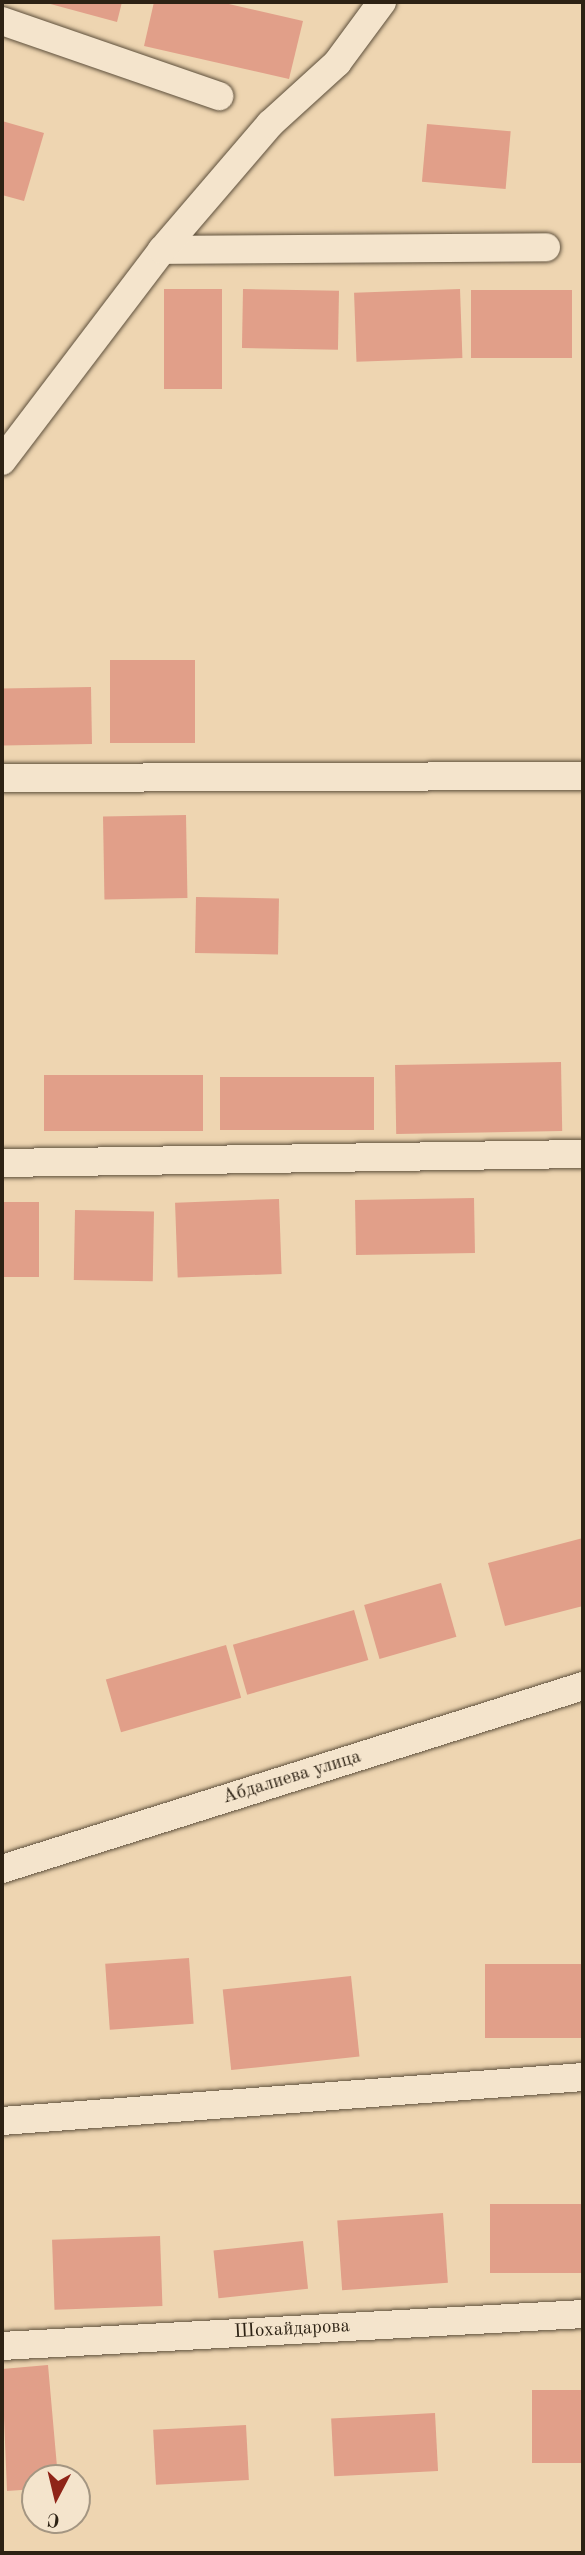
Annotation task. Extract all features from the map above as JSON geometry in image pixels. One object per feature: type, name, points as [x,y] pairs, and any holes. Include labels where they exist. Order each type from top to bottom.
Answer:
[{"type":"street","points":[[2,461],[162,250],[270,124],[337,63],[382,2]]},
{"type":"street","points":[[2,21],[219,96]]},
{"type":"street","points":[[162,250],[546,247]]},
{"type":"street","points":[[2,778],[583,775]]},
{"type":"street","points":[[2,1163],[583,1154]]},
{"type":"street","name":"Абдалиева улица","points":[[2,1869],[583,1686]]},
{"type":"street","points":[[2,2121],[583,2077]]},
{"type":"street","name":"Шохайдарова","points":[[2,2346],[583,2314]]},
{"type":"building","points":[[43,2],[122,2],[117,22]]},
{"type":"building","points":[[154,2],[220,2],[303,21],[289,79],[144,46]]},
{"type":"building","points":[[2,121],[44,133],[24,201],[2,195]]},
{"type":"building","points":[[427,124],[511,131],[506,189],[422,182]]},
{"type":"building","points":[[164,289],[222,289],[222,389],[164,389]]},
{"type":"building","points":[[243,289],[339,291],[338,350],[242,348]]},
{"type":"building","points":[[460,289],[462,358],[356,362],[354,293]]},
{"type":"building","points":[[471,290],[572,290],[572,358],[471,358]]},
{"type":"building","points":[[110,660],[195,660],[195,743],[110,743]]},
{"type":"building","points":[[91,687],[92,744],[3,746],[2,689]]},
{"type":"building","points":[[186,815],[187,898],[104,899],[103,816]]},
{"type":"building","points":[[196,897],[279,898],[278,954],[195,953]]},
{"type":"building","points":[[561,1062],[562,1131],[396,1134],[395,1065]]},
{"type":"building","points":[[44,1075],[203,1075],[203,1131],[44,1131]]},
{"type":"building","points":[[220,1077],[374,1077],[374,1130],[220,1130]]},
{"type":"building","points":[[474,1198],[475,1253],[356,1255],[355,1200]]},
{"type":"building","points":[[279,1199],[282,1274],[178,1278],[175,1203]]},
{"type":"building","points":[[2,1202],[39,1202],[39,1277],[2,1277]]},
{"type":"building","points":[[75,1210],[154,1211],[153,1281],[74,1280]]},
{"type":"building","points":[[583,1538],[583,1606],[505,1626],[488,1563]]},
{"type":"building","points":[[441,1583],[456,1637],[380,1659],[364,1605]]},
{"type":"building","points":[[354,1610],[368,1660],[247,1695],[233,1645]]},
{"type":"building","points":[[226,1645],[241,1698],[121,1732],[106,1679]]},
{"type":"building","points":[[189,1958],[194,2024],[110,2030],[105,1964]]},
{"type":"building","points":[[485,1964],[583,1964],[583,2038],[485,2038]]},
{"type":"building","points":[[351,1976],[359,2057],[231,2070],[223,1989]]},
{"type":"building","points":[[490,2204],[583,2204],[583,2273],[490,2273]]},
{"type":"building","points":[[443,2213],[448,2283],[342,2290],[337,2220]]},
{"type":"building","points":[[160,2236],[162,2306],[55,2310],[52,2240]]},
{"type":"building","points":[[303,2241],[308,2289],[219,2298],[213,2250]]},
{"type":"building","points":[[48,2365],[57,2464],[21,2464],[21,2490],[7,2491],[2,2369]]},
{"type":"building","points":[[532,2390],[583,2390],[583,2463],[532,2463]]},
{"type":"building","points":[[435,2413],[438,2471],[334,2476],[331,2418]]},
{"type":"building","points":[[246,2425],[249,2480],[156,2485],[153,2430]]}]
